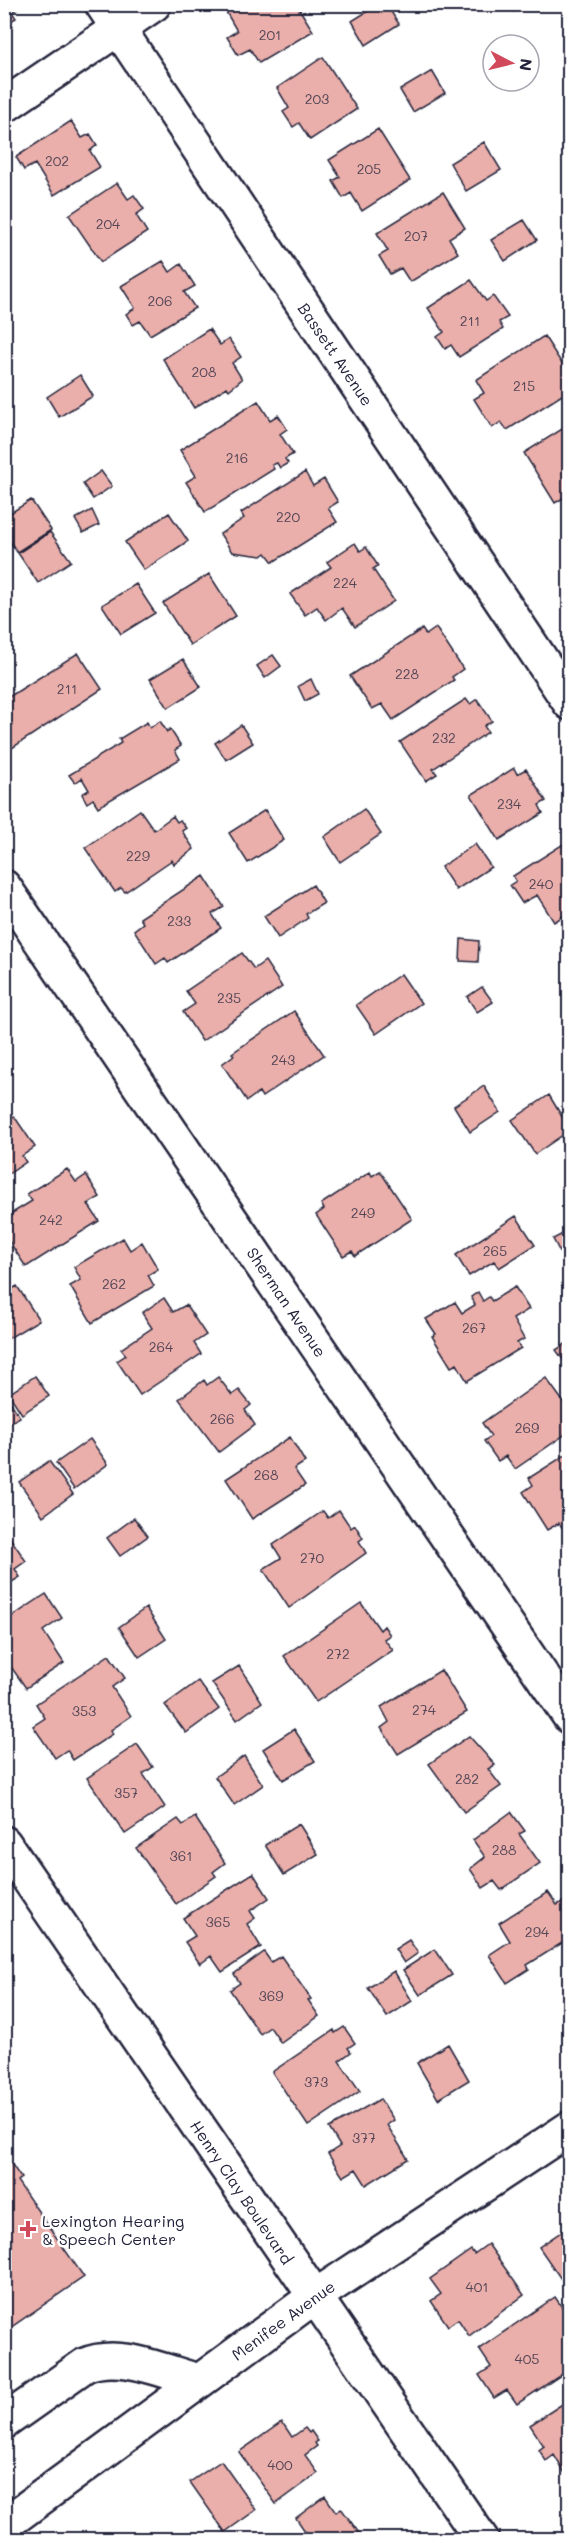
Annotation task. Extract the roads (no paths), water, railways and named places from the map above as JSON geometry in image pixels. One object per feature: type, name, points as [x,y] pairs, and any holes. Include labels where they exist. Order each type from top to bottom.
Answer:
[{"type":"street","points":[[4,106],[110,17],[154,4]]},
{"type":"street","name":"Bassett Avenue","points":[[110,17],[570,703]]},
{"type":"street","name":"Sherman Avenue","points":[[4,887],[570,1717]]},
{"type":"street","name":"Henry Clay Boulevard","points":[[4,1843],[482,2540]]},
{"type":"street","name":"Menifee Avenue","points":[[4,2525],[314,2297],[570,2128]]},
{"type":"street","points":[[4,2422],[85,2365],[99,2359],[117,2359],[199,2381]]},
{"type":"place","name":"Lexington Hearing & Speech Center","points":[[28,2229]]}]
